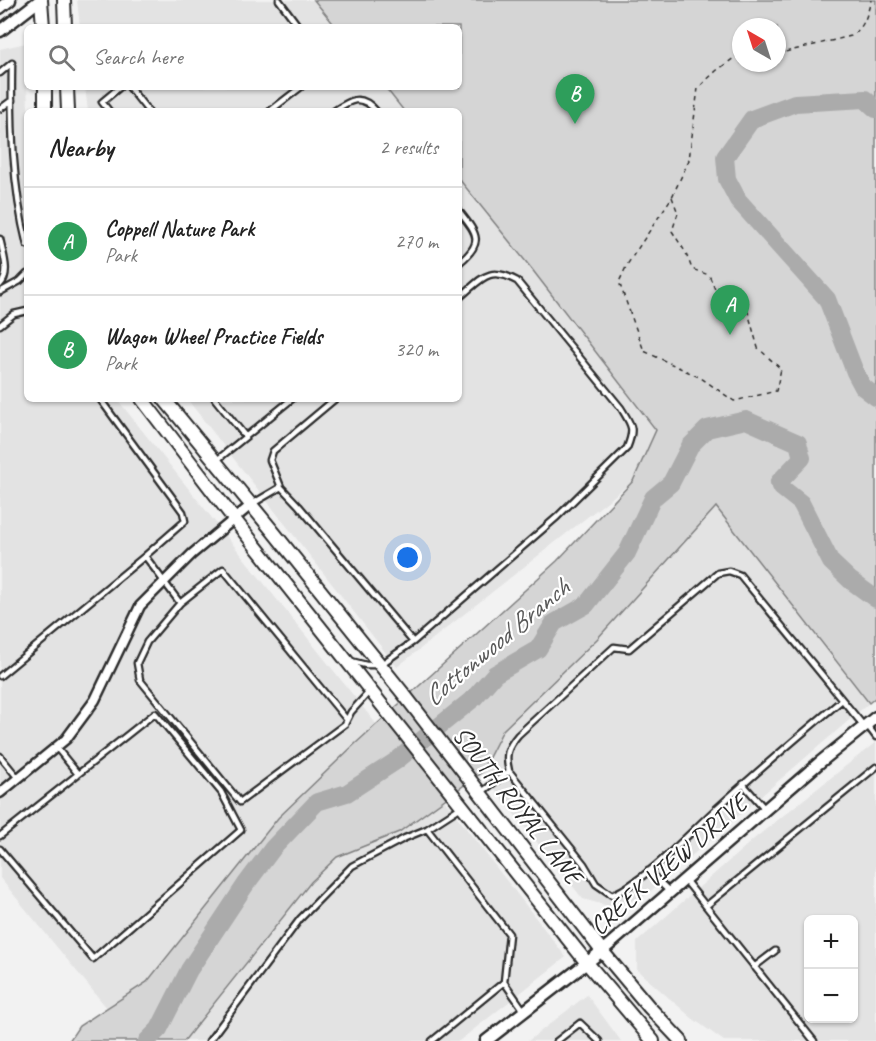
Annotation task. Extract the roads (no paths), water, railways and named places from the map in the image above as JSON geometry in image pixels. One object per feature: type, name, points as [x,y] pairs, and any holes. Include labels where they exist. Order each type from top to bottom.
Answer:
[{"type":"main road","points":[[40,0],[43,24]]},
{"type":"main road","points":[[64,0],[65,24]]},
{"type":"main road","points":[[45,90],[45,108]]},
{"type":"main road","points":[[67,90],[68,108]]},
{"type":"main road","name":"SOUTH ROYAL LANE","points":[[144,402],[370,691],[587,963],[653,1041]]},
{"type":"main road","name":"SOUTH ROYAL LANE","points":[[166,402],[406,697],[602,951],[648,1007],[681,1041]]},
{"type":"main road","points":[[462,806],[474,805],[486,809],[505,825]]},
{"type":"street","points":[[0,8],[10,0]]},
{"type":"street","points":[[0,31],[40,0]]},
{"type":"street","points":[[0,793],[66,739],[95,700],[140,606],[165,580],[251,505]]},
{"type":"street","name":"CREEK VIEW DRIVE","points":[[486,1041],[602,951],[876,717]]},
{"type":"lane","points":[[279,0],[298,24]]},
{"type":"lane","points":[[0,73],[12,63],[14,169],[24,232]]},
{"type":"lane","points":[[107,108],[102,102],[116,90]]},
{"type":"lane","points":[[131,90],[146,108]]},
{"type":"lane","points":[[274,108],[297,90]]},
{"type":"lane","points":[[0,109],[12,100]]},
{"type":"lane","points":[[338,108],[350,100],[361,100],[372,108]]},
{"type":"lane","points":[[462,215],[472,228],[476,239],[474,249],[462,260]]},
{"type":"lane","points":[[0,239],[6,273],[0,285]]},
{"type":"lane","points":[[345,659],[366,665],[380,665],[413,642],[557,517],[627,448],[633,433],[632,425],[621,408],[517,281],[505,274],[495,273],[486,276],[462,296]]},
{"type":"lane","points":[[0,292],[24,277]]},
{"type":"lane","points":[[0,325],[14,314],[24,311]]},
{"type":"lane","points":[[0,676],[185,521],[183,512],[102,402]]},
{"type":"lane","points":[[217,402],[245,436]]},
{"type":"lane","points":[[215,462],[288,402]]},
{"type":"lane","points":[[331,402],[273,451],[270,460],[281,487],[413,642]]},
{"type":"lane","points":[[251,505],[281,487]]},
{"type":"lane","points":[[145,556],[180,603]]},
{"type":"lane","points":[[347,720],[223,569],[180,603],[147,642],[137,663],[140,680],[240,802],[345,724],[347,720],[351,711],[370,691]]},
{"type":"lane","points":[[842,700],[743,784],[648,871],[625,890],[612,895],[596,884],[584,864],[509,771],[506,758],[508,746],[518,735],[614,647],[629,649],[718,573],[729,572],[740,575],[842,700],[876,737]]},
{"type":"lane","points":[[0,836],[155,712],[221,792],[241,830],[93,959],[0,849]]},
{"type":"lane","points":[[56,747],[78,774]]},
{"type":"lane","points":[[0,756],[18,778]]},
{"type":"lane","points":[[706,906],[876,767]]},
{"type":"lane","points":[[480,794],[509,771]]},
{"type":"lane","points":[[743,784],[765,810]]},
{"type":"lane","points":[[209,1041],[300,919],[352,866],[405,837],[427,829],[462,806]]},
{"type":"lane","points":[[427,829],[509,934],[504,982],[525,1012]]},
{"type":"lane","points":[[648,871],[671,893]]},
{"type":"lane","points":[[685,880],[814,1041]]},
{"type":"lane","points":[[754,968],[775,951]]},
{"type":"lane","points":[[432,1041],[504,982]]},
{"type":"lane","points":[[557,1041],[580,1023],[599,1041]]},
{"type":"waterway","name":"Cottonwood Branch","points":[[876,109],[865,99],[795,103],[752,119],[725,157],[727,179],[738,200],[827,299],[855,372],[863,387],[876,397]]},
{"type":"waterway","name":"Cottonwood Branch","points":[[147,1041],[159,1029],[189,970],[246,884],[273,848],[317,802],[347,793],[396,761],[474,698],[495,674],[538,649],[554,623],[586,605],[627,553],[653,498],[671,483],[690,446],[707,429],[746,420],[798,443],[802,458],[779,482],[782,488],[801,503],[831,562],[850,580],[876,599]]},
{"type":"place","name":"Wagon Wheel Practice Fields","points":[[575,124]]},
{"type":"place","name":"Coppell Nature Park","points":[[730,335]]}]
